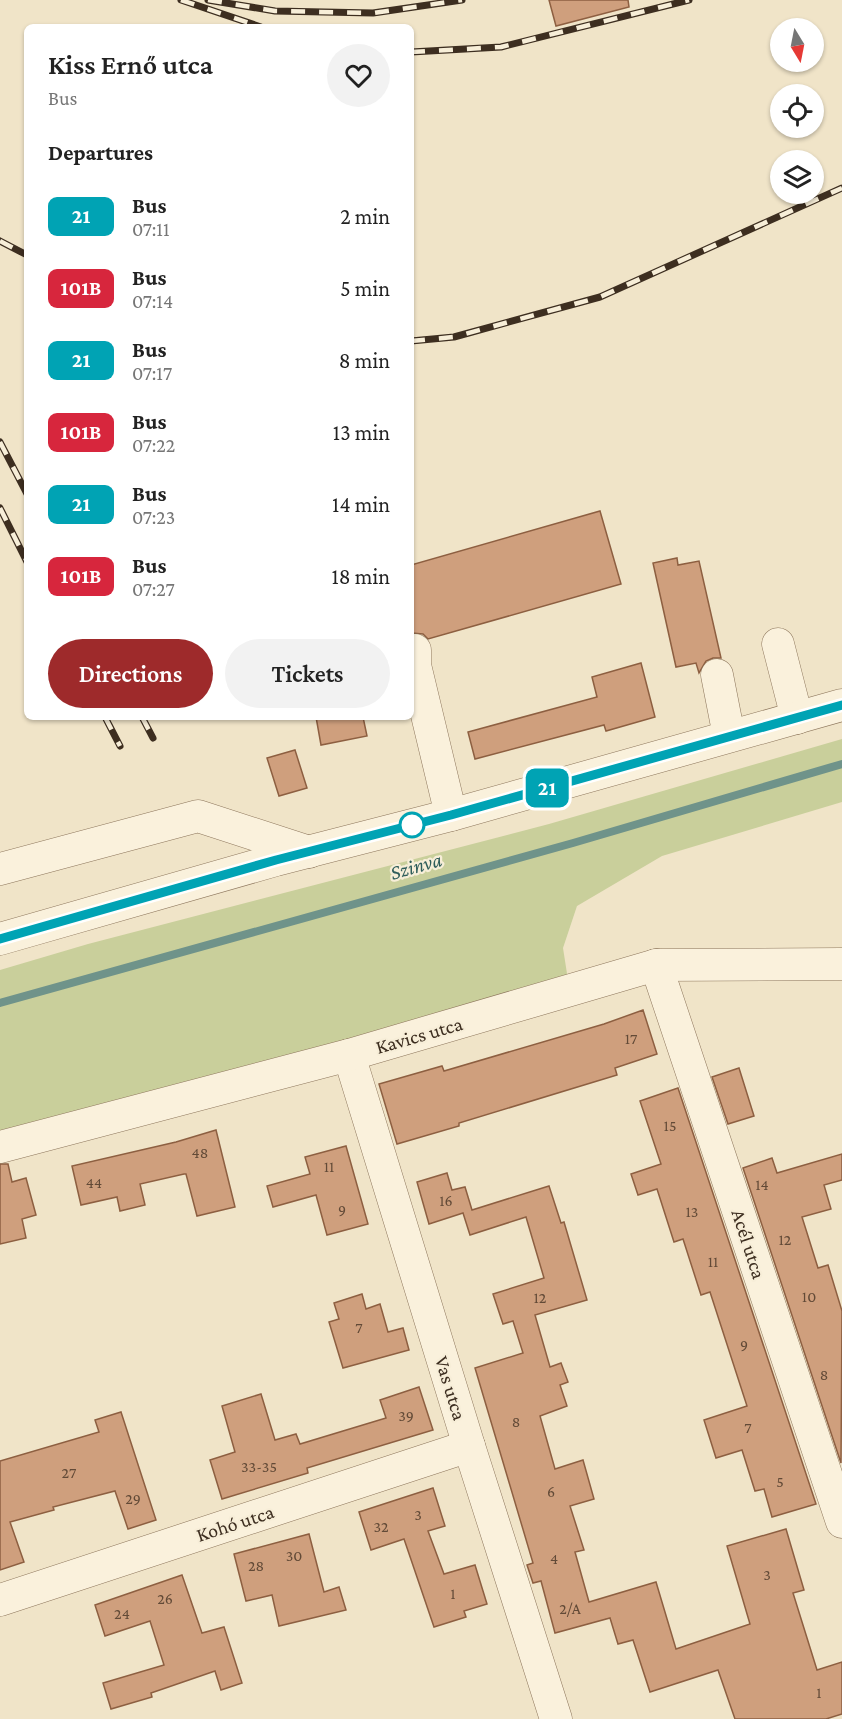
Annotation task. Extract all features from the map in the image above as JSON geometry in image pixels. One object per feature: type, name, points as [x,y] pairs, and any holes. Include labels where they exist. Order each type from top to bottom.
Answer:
[{"type":"street","points":[[778,644],[797,718]]},
{"type":"street","points":[[415,650],[415,665],[451,815]]},
{"type":"street","points":[[717,675],[729,736]]},
{"type":"street","points":[[0,939],[842,705]]},
{"type":"street","points":[[0,869],[198,816],[309,852]]},
{"type":"street","name":"Kavics utca","points":[[0,1147],[349,1055],[656,965],[842,964]]},
{"type":"street","name":"Acél utca","points":[[656,965],[842,1522]]},
{"type":"street","name":"Vas utca","points":[[349,1055],[469,1446],[556,1719]]},
{"type":"street","name":"Kohó utca","points":[[0,1600],[469,1446]]},
{"type":"green space","points":[[842,739],[842,802],[662,856],[577,906],[563,948],[568,980],[0,1136],[0,970],[88,944],[549,824]]},
{"type":"building","points":[[549,0],[628,0],[629,7],[556,26]]},
{"type":"building","points":[[600,511],[621,584],[428,639],[423,634],[414,633],[414,564]]},
{"type":"building","points":[[677,558],[678,565],[699,561],[721,658],[706,661],[699,673],[696,663],[676,667],[653,563]]},
{"type":"building","points":[[641,663],[655,717],[606,731],[604,725],[475,759],[468,732],[597,697],[592,677]]},
{"type":"building","points":[[317,720],[364,720],[367,736],[321,745]]},
{"type":"building","points":[[295,750],[307,788],[279,796],[267,758]]},
{"type":"building","points":[[643,1010],[657,1054],[615,1068],[617,1075],[397,1144],[379,1084],[442,1066],[444,1071],[604,1024]]},
{"type":"building","points":[[739,1068],[754,1116],[728,1124],[712,1077]]},
{"type":"building","points":[[678,1088],[816,1504],[772,1517],[764,1489],[755,1491],[742,1450],[716,1458],[704,1420],[747,1406],[710,1292],[701,1295],[683,1239],[674,1242],[657,1189],[638,1195],[631,1174],[661,1164],[640,1101]]},
{"type":"building","points":[[216,1130],[235,1207],[197,1216],[186,1174],[140,1184],[145,1205],[120,1211],[117,1197],[81,1205],[72,1166],[176,1142]]},
{"type":"building","points":[[346,1146],[368,1224],[327,1235],[316,1195],[273,1207],[267,1186],[310,1174],[305,1157]]},
{"type":"building","points":[[842,1154],[842,1180],[824,1185],[831,1209],[802,1217],[818,1268],[828,1265],[842,1311],[841,1463],[743,1168],[772,1158],[777,1173]]},
{"type":"building","points":[[0,1164],[8,1164],[12,1182],[26,1178],[36,1215],[22,1219],[26,1238],[0,1244]]},
{"type":"building","points":[[447,1173],[452,1190],[465,1187],[472,1210],[549,1186],[561,1223],[564,1222],[587,1300],[535,1315],[550,1367],[561,1363],[568,1382],[560,1385],[567,1406],[540,1416],[555,1469],[583,1460],[594,1499],[570,1506],[584,1550],[575,1552],[589,1602],[656,1582],[676,1649],[750,1624],[727,1546],[786,1529],[804,1590],[793,1593],[817,1670],[842,1662],[842,1714],[826,1719],[735,1719],[718,1670],[650,1692],[633,1640],[618,1644],[610,1618],[555,1633],[541,1581],[533,1583],[527,1565],[533,1563],[475,1368],[523,1353],[513,1321],[503,1324],[493,1294],[544,1278],[526,1217],[470,1235],[463,1213],[429,1224],[417,1182]]},
{"type":"building","points":[[362,1294],[366,1309],[380,1304],[388,1332],[403,1328],[409,1350],[343,1368],[329,1322],[339,1319],[334,1303]]},
{"type":"building","points":[[419,1387],[433,1430],[307,1468],[308,1473],[222,1499],[210,1460],[235,1452],[222,1406],[261,1394],[275,1440],[296,1434],[300,1444],[386,1418],[380,1400]]},
{"type":"building","points":[[121,1412],[156,1520],[128,1529],[115,1491],[53,1507],[54,1510],[10,1522],[24,1562],[0,1570],[0,1461],[99,1432],[95,1420]]},
{"type":"building","points":[[433,1488],[445,1526],[428,1531],[444,1574],[475,1565],[487,1604],[464,1611],[466,1617],[434,1627],[404,1539],[371,1550],[359,1512]]},
{"type":"building","points":[[309,1534],[324,1592],[339,1587],[346,1610],[279,1626],[272,1595],[246,1601],[234,1554]]},
{"type":"building","points":[[182,1575],[202,1633],[224,1627],[242,1683],[221,1690],[215,1671],[151,1693],[152,1697],[111,1709],[103,1683],[164,1665],[150,1621],[105,1636],[95,1605]]},
{"type":"waterway","name":"Szinva","points":[[0,1003],[573,843],[842,764]]},
{"type":"railway","points":[[181,0],[252,24]]},
{"type":"railway","points":[[208,0],[275,11],[373,13],[462,0]]},
{"type":"railway","points":[[414,52],[501,47],[689,0]]},
{"type":"railway","points":[[414,341],[454,337],[600,297],[842,188]]},
{"type":"railway","points":[[0,241],[24,253]]},
{"type":"railway","points":[[0,442],[24,488]]},
{"type":"railway","points":[[0,508],[24,556]]},
{"type":"railway","points":[[107,720],[120,746]]},
{"type":"railway","points":[[144,720],[153,738]]},
{"type":"bus line","name":"21","points":[[0,939],[276,860],[451,815],[842,705]]}]
